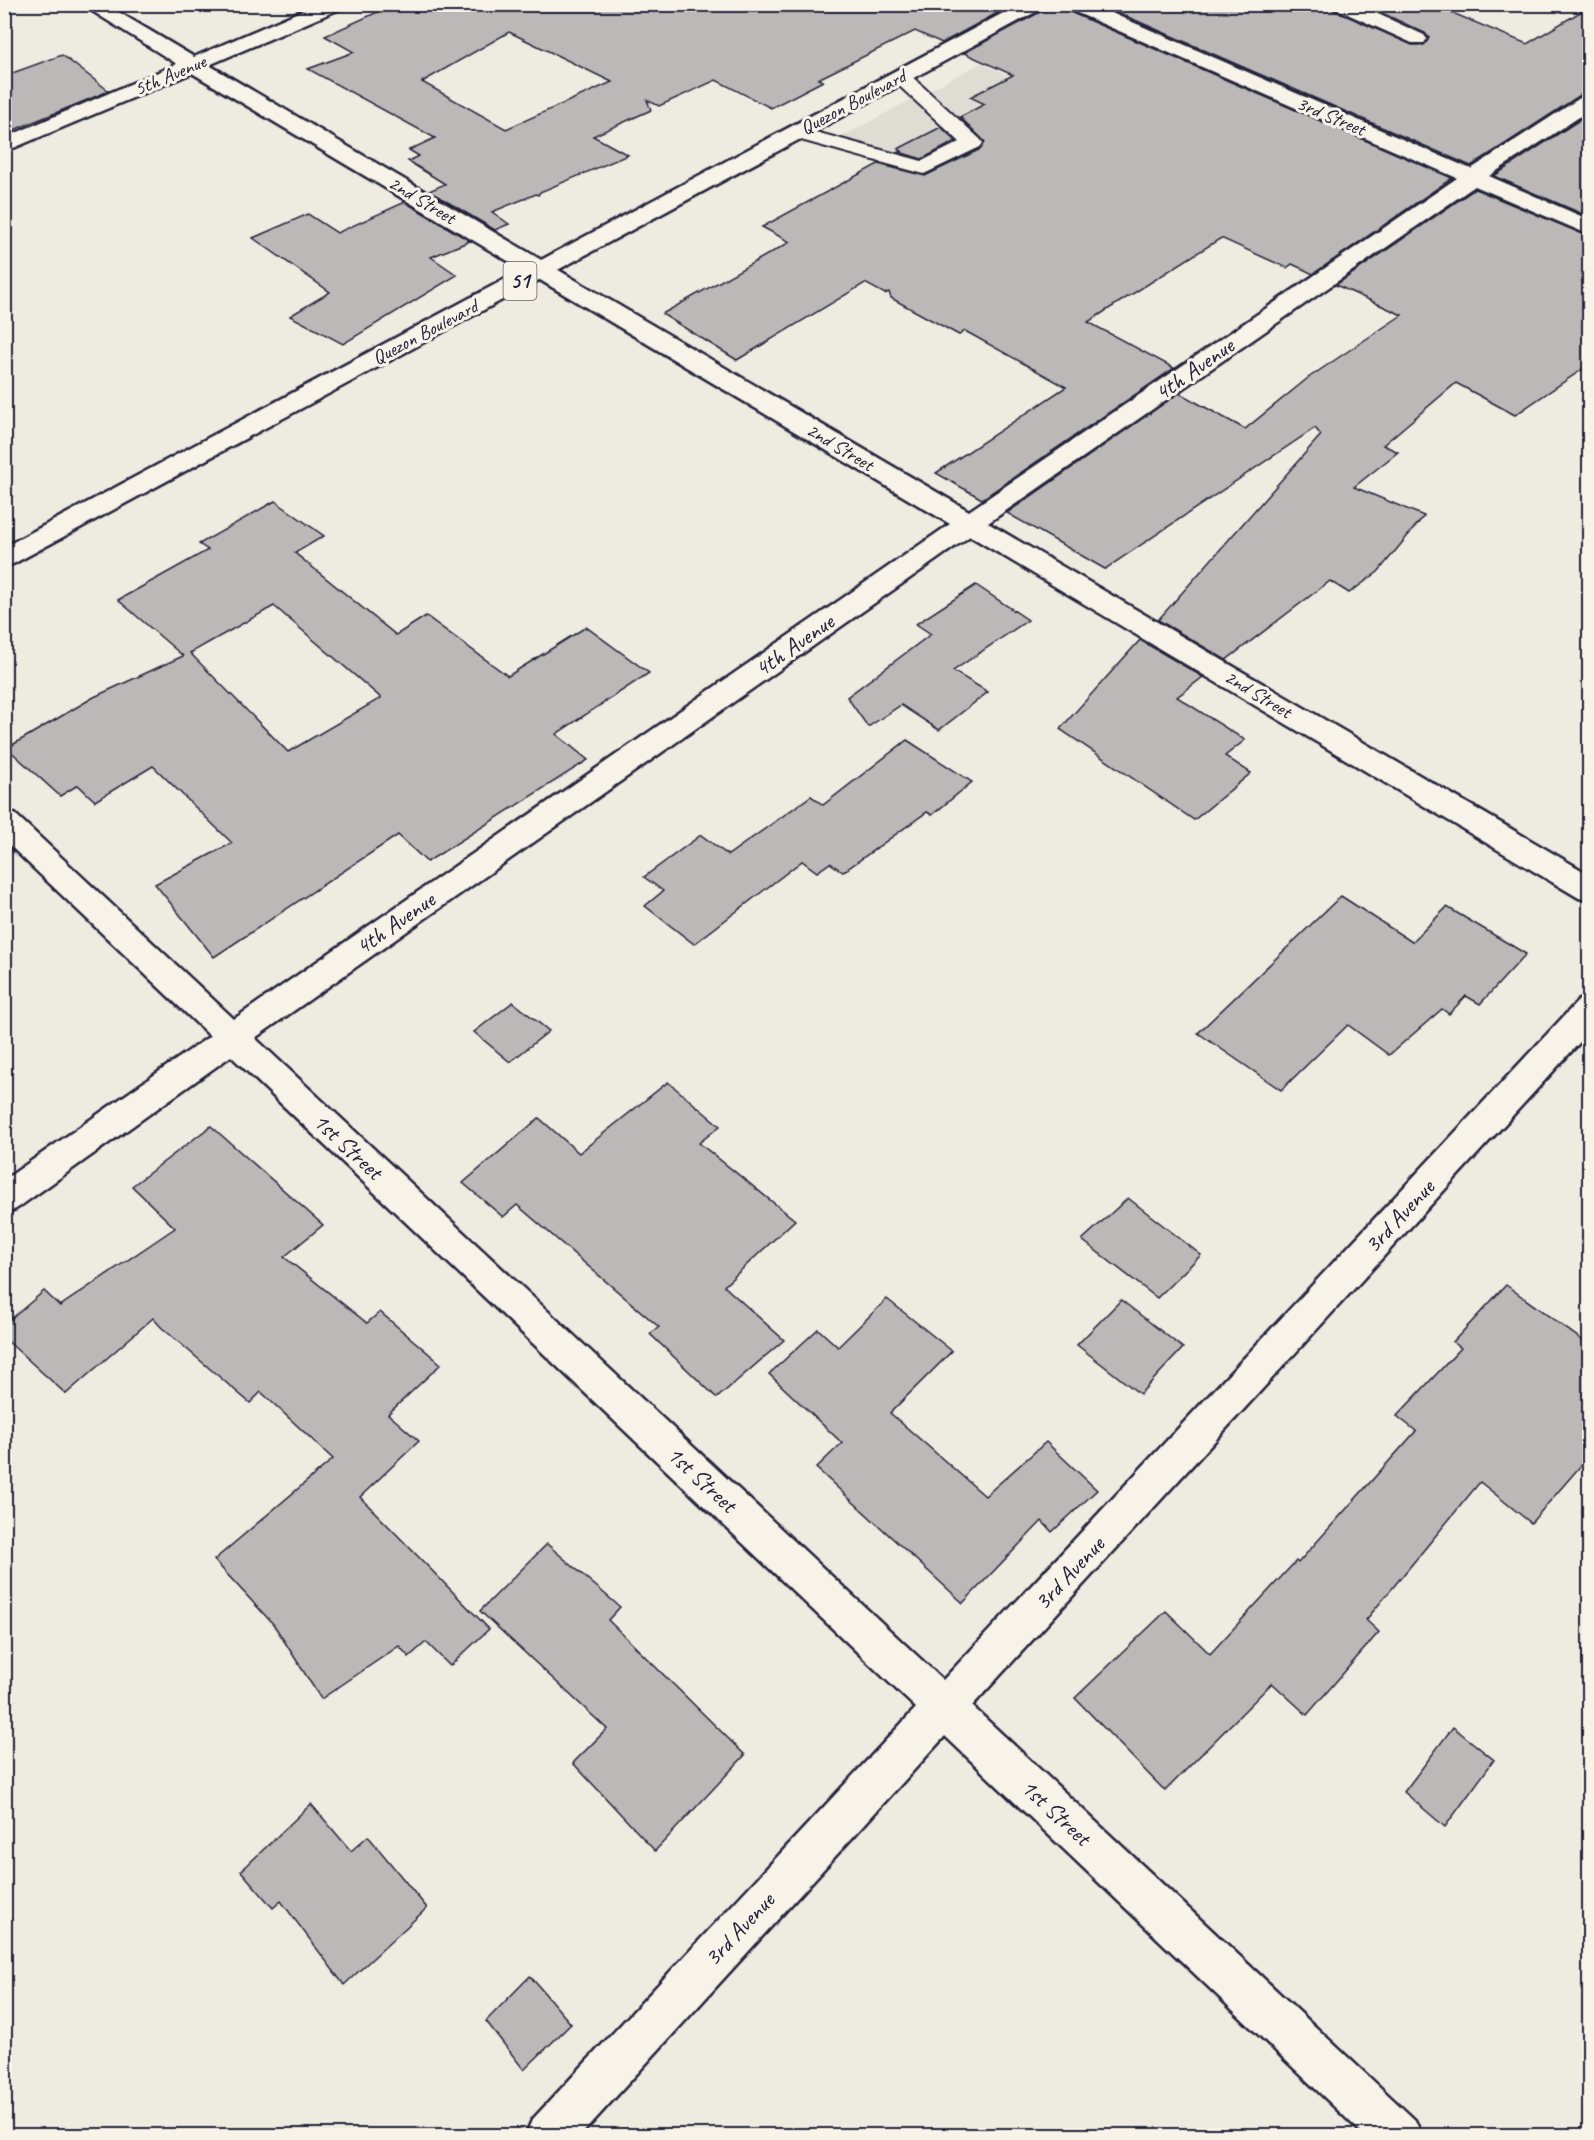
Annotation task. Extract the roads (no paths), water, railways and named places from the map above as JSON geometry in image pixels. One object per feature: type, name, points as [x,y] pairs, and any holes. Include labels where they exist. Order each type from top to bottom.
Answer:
[{"type":"main road","name":"2nd Street","points":[[90,4],[1590,890]]},
{"type":"main road","name":"5th Avenue","points":[[4,146],[335,4]]},
{"type":"main road","name":"Quezon Boulevard","points":[[4,558],[1036,4]]},
{"type":"main road","name":"3rd Street","points":[[1073,4],[1590,228]]},
{"type":"main road","name":"4th Avenue","points":[[4,1199],[231,1036],[970,523],[1471,177],[1590,100]]},
{"type":"main road","name":"1st Street","points":[[4,822],[1399,2136]]},
{"type":"main road","name":"3rd Avenue","points":[[548,2136],[1590,1010]]},
{"type":"lane","points":[[1340,4],[1418,39]]},
{"type":"lane","points":[[797,133],[924,168],[973,143],[901,77]]}]
